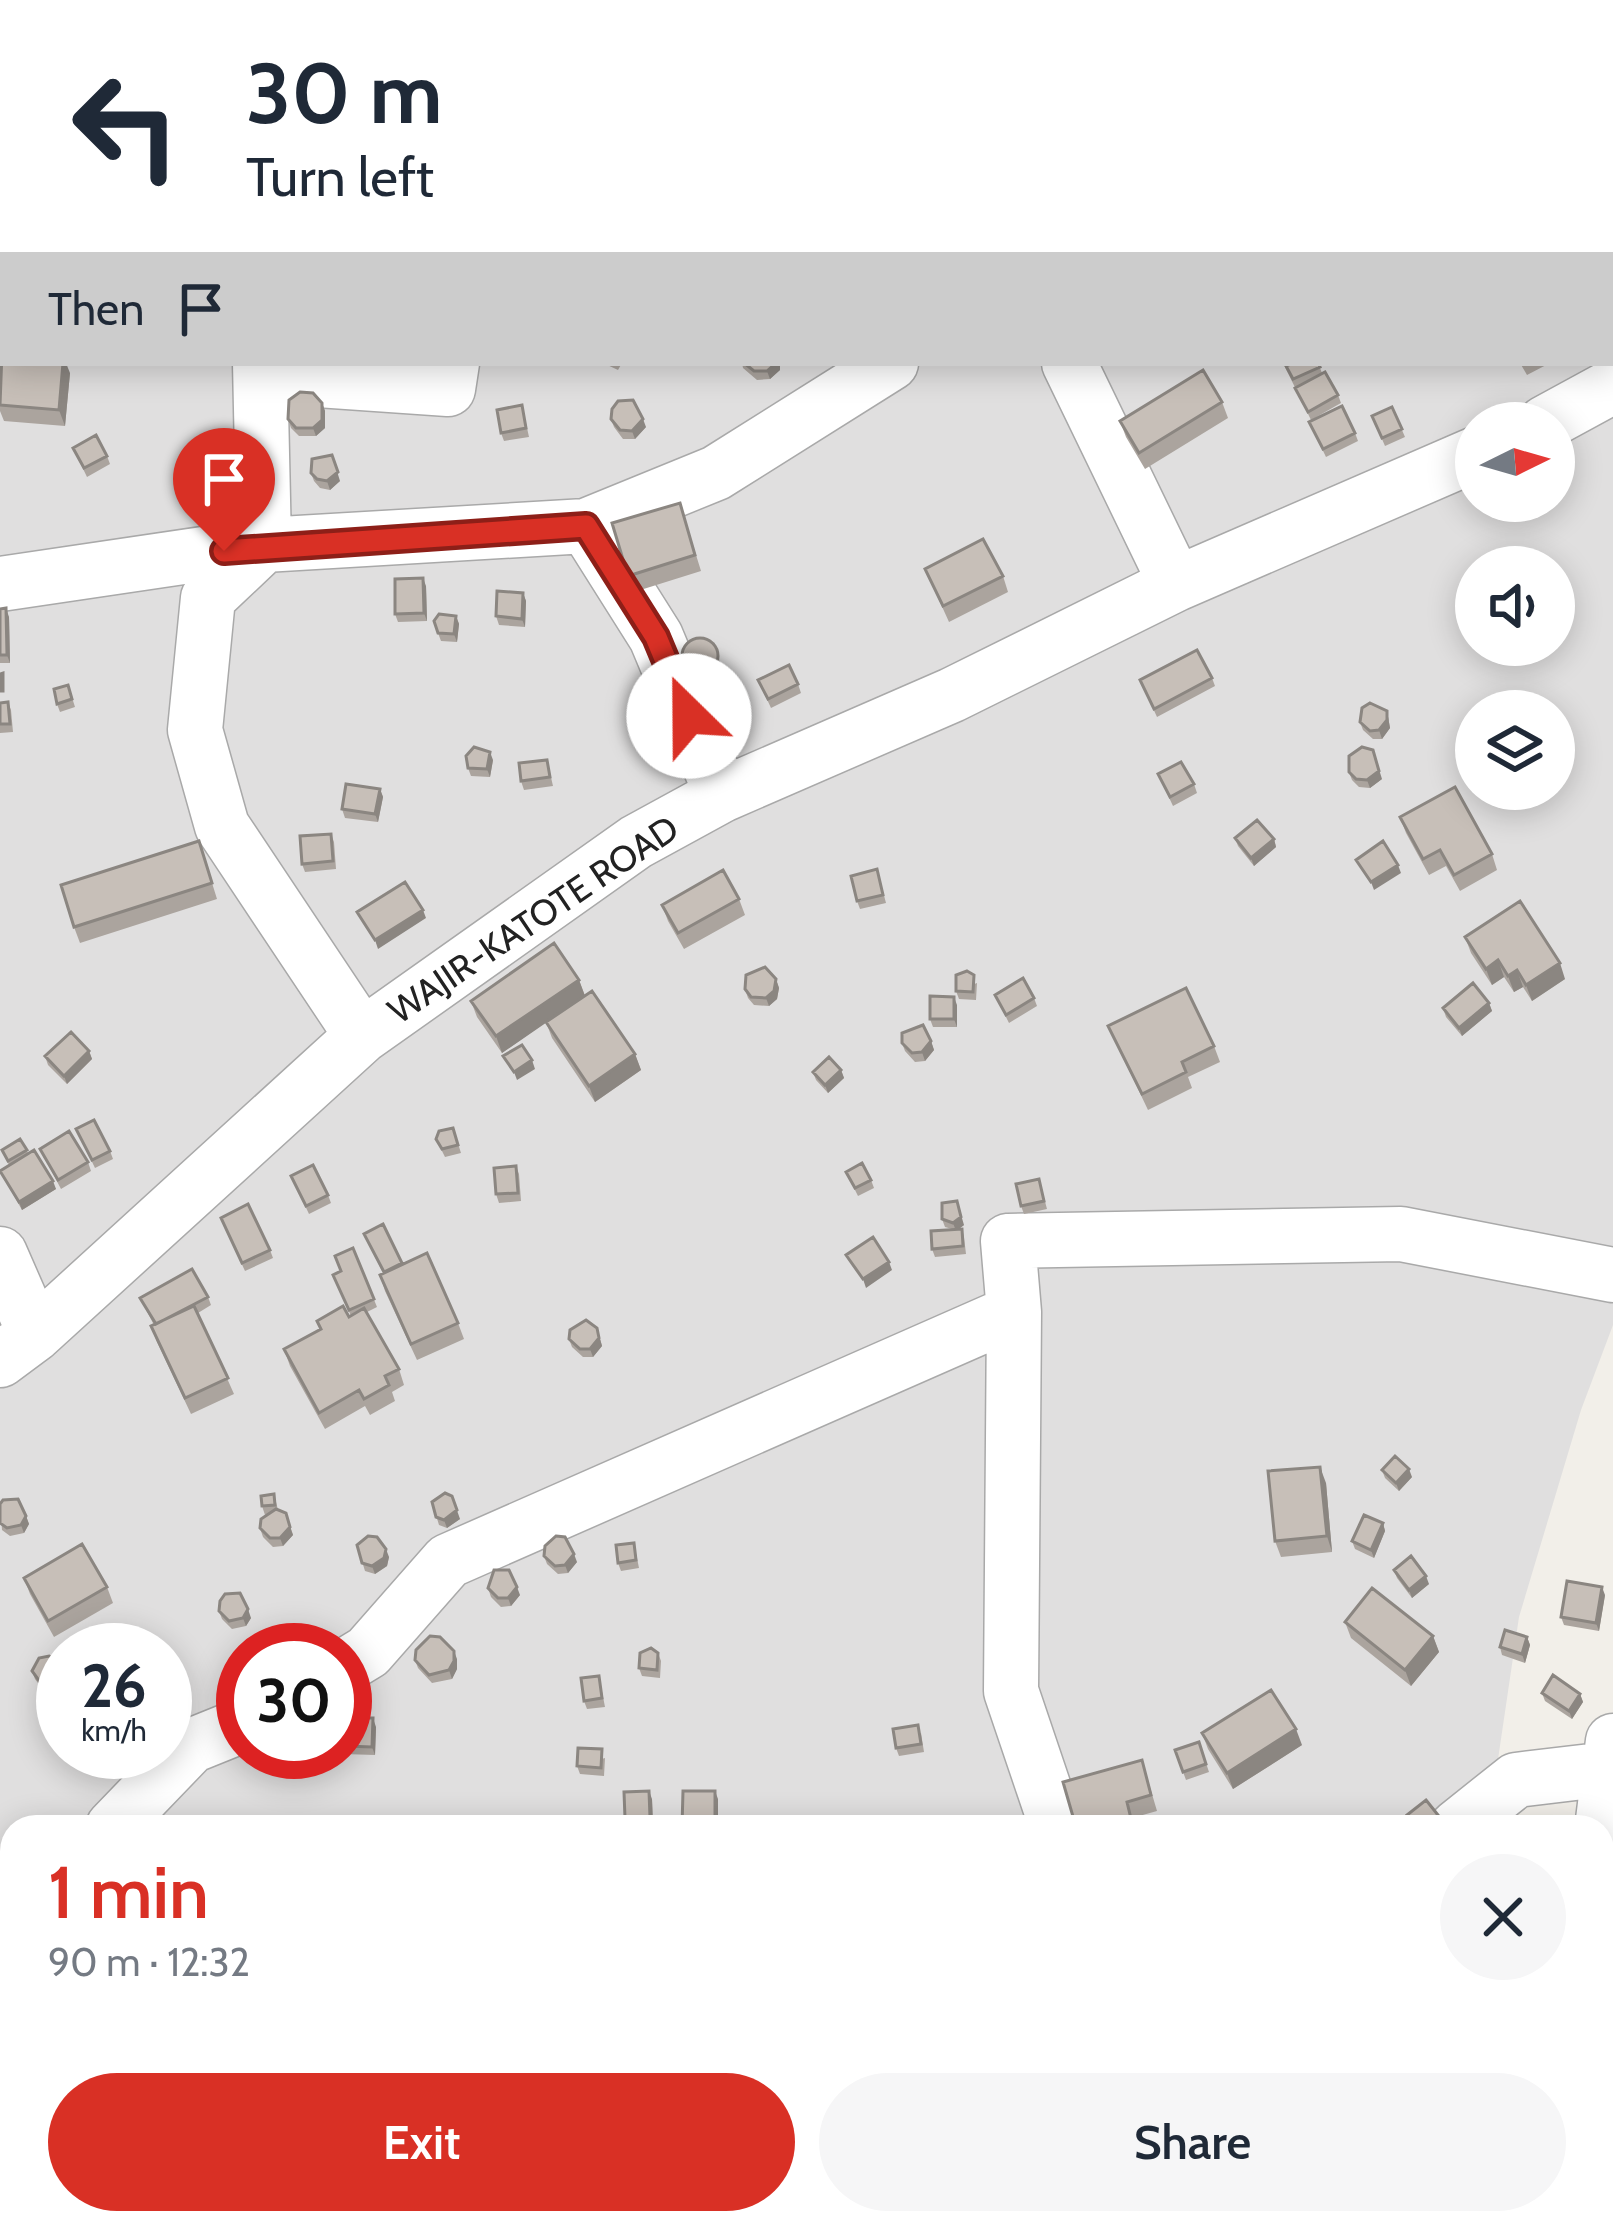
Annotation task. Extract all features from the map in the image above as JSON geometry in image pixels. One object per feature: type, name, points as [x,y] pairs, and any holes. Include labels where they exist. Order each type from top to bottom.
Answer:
[{"type":"street","points":[[260,366],[265,545],[208,598],[195,730],[222,826],[362,1036]]},
{"type":"street","points":[[274,366],[275,376],[448,389],[452,366]]},
{"type":"street","points":[[0,584],[265,545],[586,526],[716,473],[886,366]]},
{"type":"street","points":[[1070,366],[1176,584]]},
{"type":"street","points":[[1575,407],[1613,386]]},
{"type":"street","points":[[1575,422],[1613,422]]},
{"type":"street","name":"WAJIR-KATOTE ROAD","points":[[18,1347],[362,1036],[636,842],[722,795],[952,695],[1176,584],[1455,463]]},
{"type":"street","points":[[586,526],[656,637],[722,795]]},
{"type":"street","points":[[1053,1815],[1011,1691],[1014,1312],[1008,1241],[1401,1234],[1613,1275]]},
{"type":"street","points":[[0,1254],[18,1347]]},
{"type":"street","points":[[372,1647],[448,1561],[1014,1312]]},
{"type":"street","points":[[124,1815],[191,1746],[216,1736]]},
{"type":"street","points":[[1472,1815],[1516,1780],[1611,1755],[1604,1815]]},
{"type":"shaded area","points":[[0,366],[1613,366],[1613,1325],[1581,1410],[1519,1617],[1490,1815],[0,1815]]},
{"type":"building","points":[[1,366],[63,366],[59,410],[0,405]]},
{"type":"building","points":[[748,366],[773,366],[767,371]]},
{"type":"building","points":[[1286,366],[1320,367],[1293,379]]},
{"type":"building","points":[[1203,370],[1222,402],[1139,453],[1120,421]]},
{"type":"building","points":[[1325,372],[1338,395],[1308,412],[1295,388]]},
{"type":"building","points":[[300,392],[313,393],[322,403],[322,420],[313,428],[296,428],[288,419],[289,400]]},
{"type":"building","points":[[633,400],[643,419],[632,431],[620,430],[611,419],[612,409],[618,401]]},
{"type":"building","points":[[522,405],[526,428],[501,433],[497,410]]},
{"type":"building","points":[[1342,406],[1355,433],[1323,449],[1309,422]]},
{"type":"building","points":[[1392,407],[1402,429],[1382,438],[1372,416]]},
{"type":"building","points":[[96,435],[107,456],[84,468],[73,448]]},
{"type":"building","points":[[332,455],[338,472],[327,481],[317,479],[311,473],[312,459]]},
{"type":"building","points":[[680,503],[695,555],[628,576],[612,523]]},
{"type":"building","points":[[983,539],[1003,576],[943,606],[925,569]]},
{"type":"building","points":[[423,578],[424,613],[395,614],[395,579]]},
{"type":"building","points":[[497,591],[523,593],[522,619],[496,616]]},
{"type":"building","points":[[6,608],[7,655],[0,655],[0,609]]},
{"type":"building","points":[[439,614],[456,616],[454,634],[438,633],[434,621]]},
{"type":"building","points":[[700,638],[713,643],[718,656],[713,669],[700,674],[687,669],[682,656],[687,643]]},
{"type":"building","points":[[1197,650],[1212,678],[1154,709],[1140,680]]},
{"type":"building","points":[[789,665],[798,684],[768,699],[758,680]]},
{"type":"building","points":[[68,685],[72,699],[57,704],[54,689]]},
{"type":"building","points":[[8,702],[10,724],[0,724],[0,703]]},
{"type":"building","points":[[1370,703],[1387,711],[1379,730],[1370,731],[1360,722],[1362,708]]},
{"type":"building","points":[[474,747],[490,752],[487,769],[468,768],[466,756]]},
{"type":"building","points":[[1362,747],[1373,750],[1379,771],[1367,780],[1349,772],[1349,756]]},
{"type":"building","points":[[547,760],[550,777],[521,781],[519,763]]},
{"type":"building","points":[[1181,762],[1194,784],[1170,797],[1158,774]]},
{"type":"building","points":[[346,784],[380,789],[375,814],[342,809]]},
{"type":"building","points":[[1455,787],[1455,810],[1468,810],[1492,854],[1454,875],[1440,850],[1423,859],[1400,817]]},
{"type":"building","points":[[1257,820],[1274,839],[1251,858],[1235,838]]},
{"type":"building","points":[[331,834],[333,861],[302,864],[300,836]]},
{"type":"building","points":[[199,841],[212,883],[74,927],[61,885]]},
{"type":"building","points":[[1383,841],[1398,865],[1371,882],[1356,860]]},
{"type":"building","points":[[877,869],[883,895],[857,901],[851,876]]},
{"type":"building","points":[[723,870],[739,899],[678,933],[662,905]]},
{"type":"building","points":[[405,882],[423,910],[375,940],[357,912]]},
{"type":"building","points":[[1520,901],[1560,963],[1526,985],[1517,970],[1508,976],[1498,960],[1486,969],[1465,937]]},
{"type":"building","points":[[554,943],[579,980],[496,1036],[471,1001]]},
{"type":"building","points":[[765,967],[776,979],[774,991],[766,998],[751,997],[745,989],[746,975]]},
{"type":"building","points":[[967,971],[974,975],[973,992],[956,991],[956,975]]},
{"type":"building","points":[[1023,978],[1034,998],[1006,1015],[995,995]]},
{"type":"building","points":[[1473,983],[1489,1003],[1459,1028],[1443,1008]]},
{"type":"building","points":[[1186,988],[1214,1046],[1182,1062],[1186,1072],[1142,1094],[1108,1026]]},
{"type":"building","points":[[592,991],[635,1054],[589,1086],[546,1022]]},
{"type":"building","points":[[930,996],[954,997],[954,1019],[930,1019]]},
{"type":"building","points":[[923,1025],[931,1041],[922,1052],[912,1053],[902,1043],[902,1033]]},
{"type":"building","points":[[71,1032],[89,1051],[64,1076],[45,1056]]},
{"type":"building","points":[[522,1045],[532,1060],[514,1072],[503,1056]]},
{"type":"building","points":[[829,1057],[841,1070],[825,1085],[813,1072]]},
{"type":"building","points":[[94,1120],[110,1151],[92,1160],[76,1129]]},
{"type":"building","points":[[453,1128],[458,1145],[442,1149],[436,1139],[439,1131]]},
{"type":"building","points":[[69,1131],[88,1162],[58,1180],[40,1149]]},
{"type":"building","points":[[20,1139],[27,1150],[8,1161],[2,1150]]},
{"type":"building","points":[[34,1150],[53,1181],[19,1202],[0,1171]]},
{"type":"building","points":[[862,1163],[871,1180],[855,1188],[846,1172]]},
{"type":"building","points":[[313,1165],[328,1195],[306,1206],[291,1176]]},
{"type":"building","points":[[516,1166],[518,1193],[496,1194],[494,1168]]},
{"type":"building","points":[[1039,1179],[1044,1201],[1021,1206],[1016,1184]]},
{"type":"building","points":[[957,1201],[961,1217],[953,1223],[942,1219],[942,1203]]},
{"type":"building","points":[[248,1204],[270,1250],[242,1263],[221,1218]]},
{"type":"building","points":[[383,1224],[402,1263],[384,1272],[364,1234]]},
{"type":"building","points":[[962,1229],[963,1246],[932,1249],[931,1231]]},
{"type":"building","points":[[873,1237],[889,1262],[863,1279],[846,1255]]},
{"type":"building","points":[[353,1248],[374,1299],[349,1310],[333,1275],[341,1271],[335,1256]]},
{"type":"building","points":[[427,1253],[458,1323],[411,1344],[380,1275]]},
{"type":"building","points":[[192,1269],[208,1297],[156,1324],[140,1298]]},
{"type":"building","points":[[194,1306],[228,1378],[185,1398],[151,1326]]},
{"type":"building","points":[[343,1306],[349,1317],[364,1308],[399,1369],[385,1376],[389,1385],[364,1399],[359,1390],[319,1413],[284,1349],[321,1329],[317,1321]]},
{"type":"building","points":[[586,1320],[597,1328],[599,1338],[590,1349],[580,1349],[569,1339],[570,1330]]},
{"type":"building","points":[[1395,1456],[1409,1469],[1396,1483],[1382,1470]]},
{"type":"building","points":[[1320,1467],[1327,1536],[1275,1541],[1268,1471]]},
{"type":"building","points":[[445,1493],[452,1496],[457,1510],[444,1520],[436,1517],[432,1502]]},
{"type":"building","points":[[274,1494],[275,1505],[262,1506],[261,1496]]},
{"type":"building","points":[[18,1499],[26,1516],[21,1525],[7,1528],[0,1523],[0,1504]]},
{"type":"building","points":[[276,1509],[286,1513],[290,1527],[280,1538],[270,1538],[260,1528],[261,1519]]},
{"type":"building","points":[[1364,1515],[1383,1523],[1371,1550],[1352,1541]]},
{"type":"building","points":[[368,1536],[377,1537],[386,1549],[384,1558],[372,1566],[362,1563],[357,1545]]},
{"type":"building","points":[[556,1536],[565,1537],[574,1554],[565,1565],[555,1566],[544,1556],[545,1546]]},
{"type":"building","points":[[634,1543],[636,1560],[618,1563],[616,1545]]},
{"type":"building","points":[[82,1544],[107,1587],[48,1621],[24,1578]]},
{"type":"building","points":[[1411,1556],[1426,1576],[1409,1590],[1394,1570]]},
{"type":"building","points":[[494,1570],[509,1570],[517,1587],[508,1598],[498,1598],[488,1588]]},
{"type":"building","points":[[1567,1581],[1602,1587],[1596,1623],[1561,1617]]},
{"type":"building","points":[[1372,1588],[1433,1636],[1405,1670],[1345,1622]]},
{"type":"building","points":[[240,1593],[248,1609],[243,1618],[229,1621],[219,1611],[220,1601],[225,1594]]},
{"type":"building","points":[[1505,1630],[1527,1637],[1522,1654],[1500,1647]]},
{"type":"building","points":[[430,1636],[440,1637],[454,1651],[454,1661],[449,1670],[429,1675],[415,1660],[416,1650]]},
{"type":"building","points":[[651,1648],[658,1653],[657,1670],[639,1668],[640,1653]]},
{"type":"building","points":[[1553,1675],[1580,1694],[1569,1711],[1542,1693]]},
{"type":"building","points":[[599,1676],[602,1698],[584,1701],[581,1678]]},
{"type":"building","points":[[1271,1690],[1296,1729],[1227,1773],[1202,1733]]},
{"type":"building","points":[[918,1725],[921,1744],[896,1748],[893,1729]]},
{"type":"building","points":[[1199,1742],[1206,1764],[1183,1772],[1175,1750]]},
{"type":"building","points":[[578,1748],[602,1749],[601,1768],[577,1766]]},
{"type":"building","points":[[1142,1760],[1151,1795],[1127,1802],[1130,1815],[1073,1815],[1063,1782]]},
{"type":"building","points":[[649,1791],[650,1815],[625,1815],[624,1792]]},
{"type":"building","points":[[683,1791],[715,1791],[715,1815],[682,1815]]},
{"type":"building","points":[[1426,1800],[1438,1815],[1407,1815]]},
{"type":"route","points":[[224,551],[586,526],[656,637],[689,716]]}]
